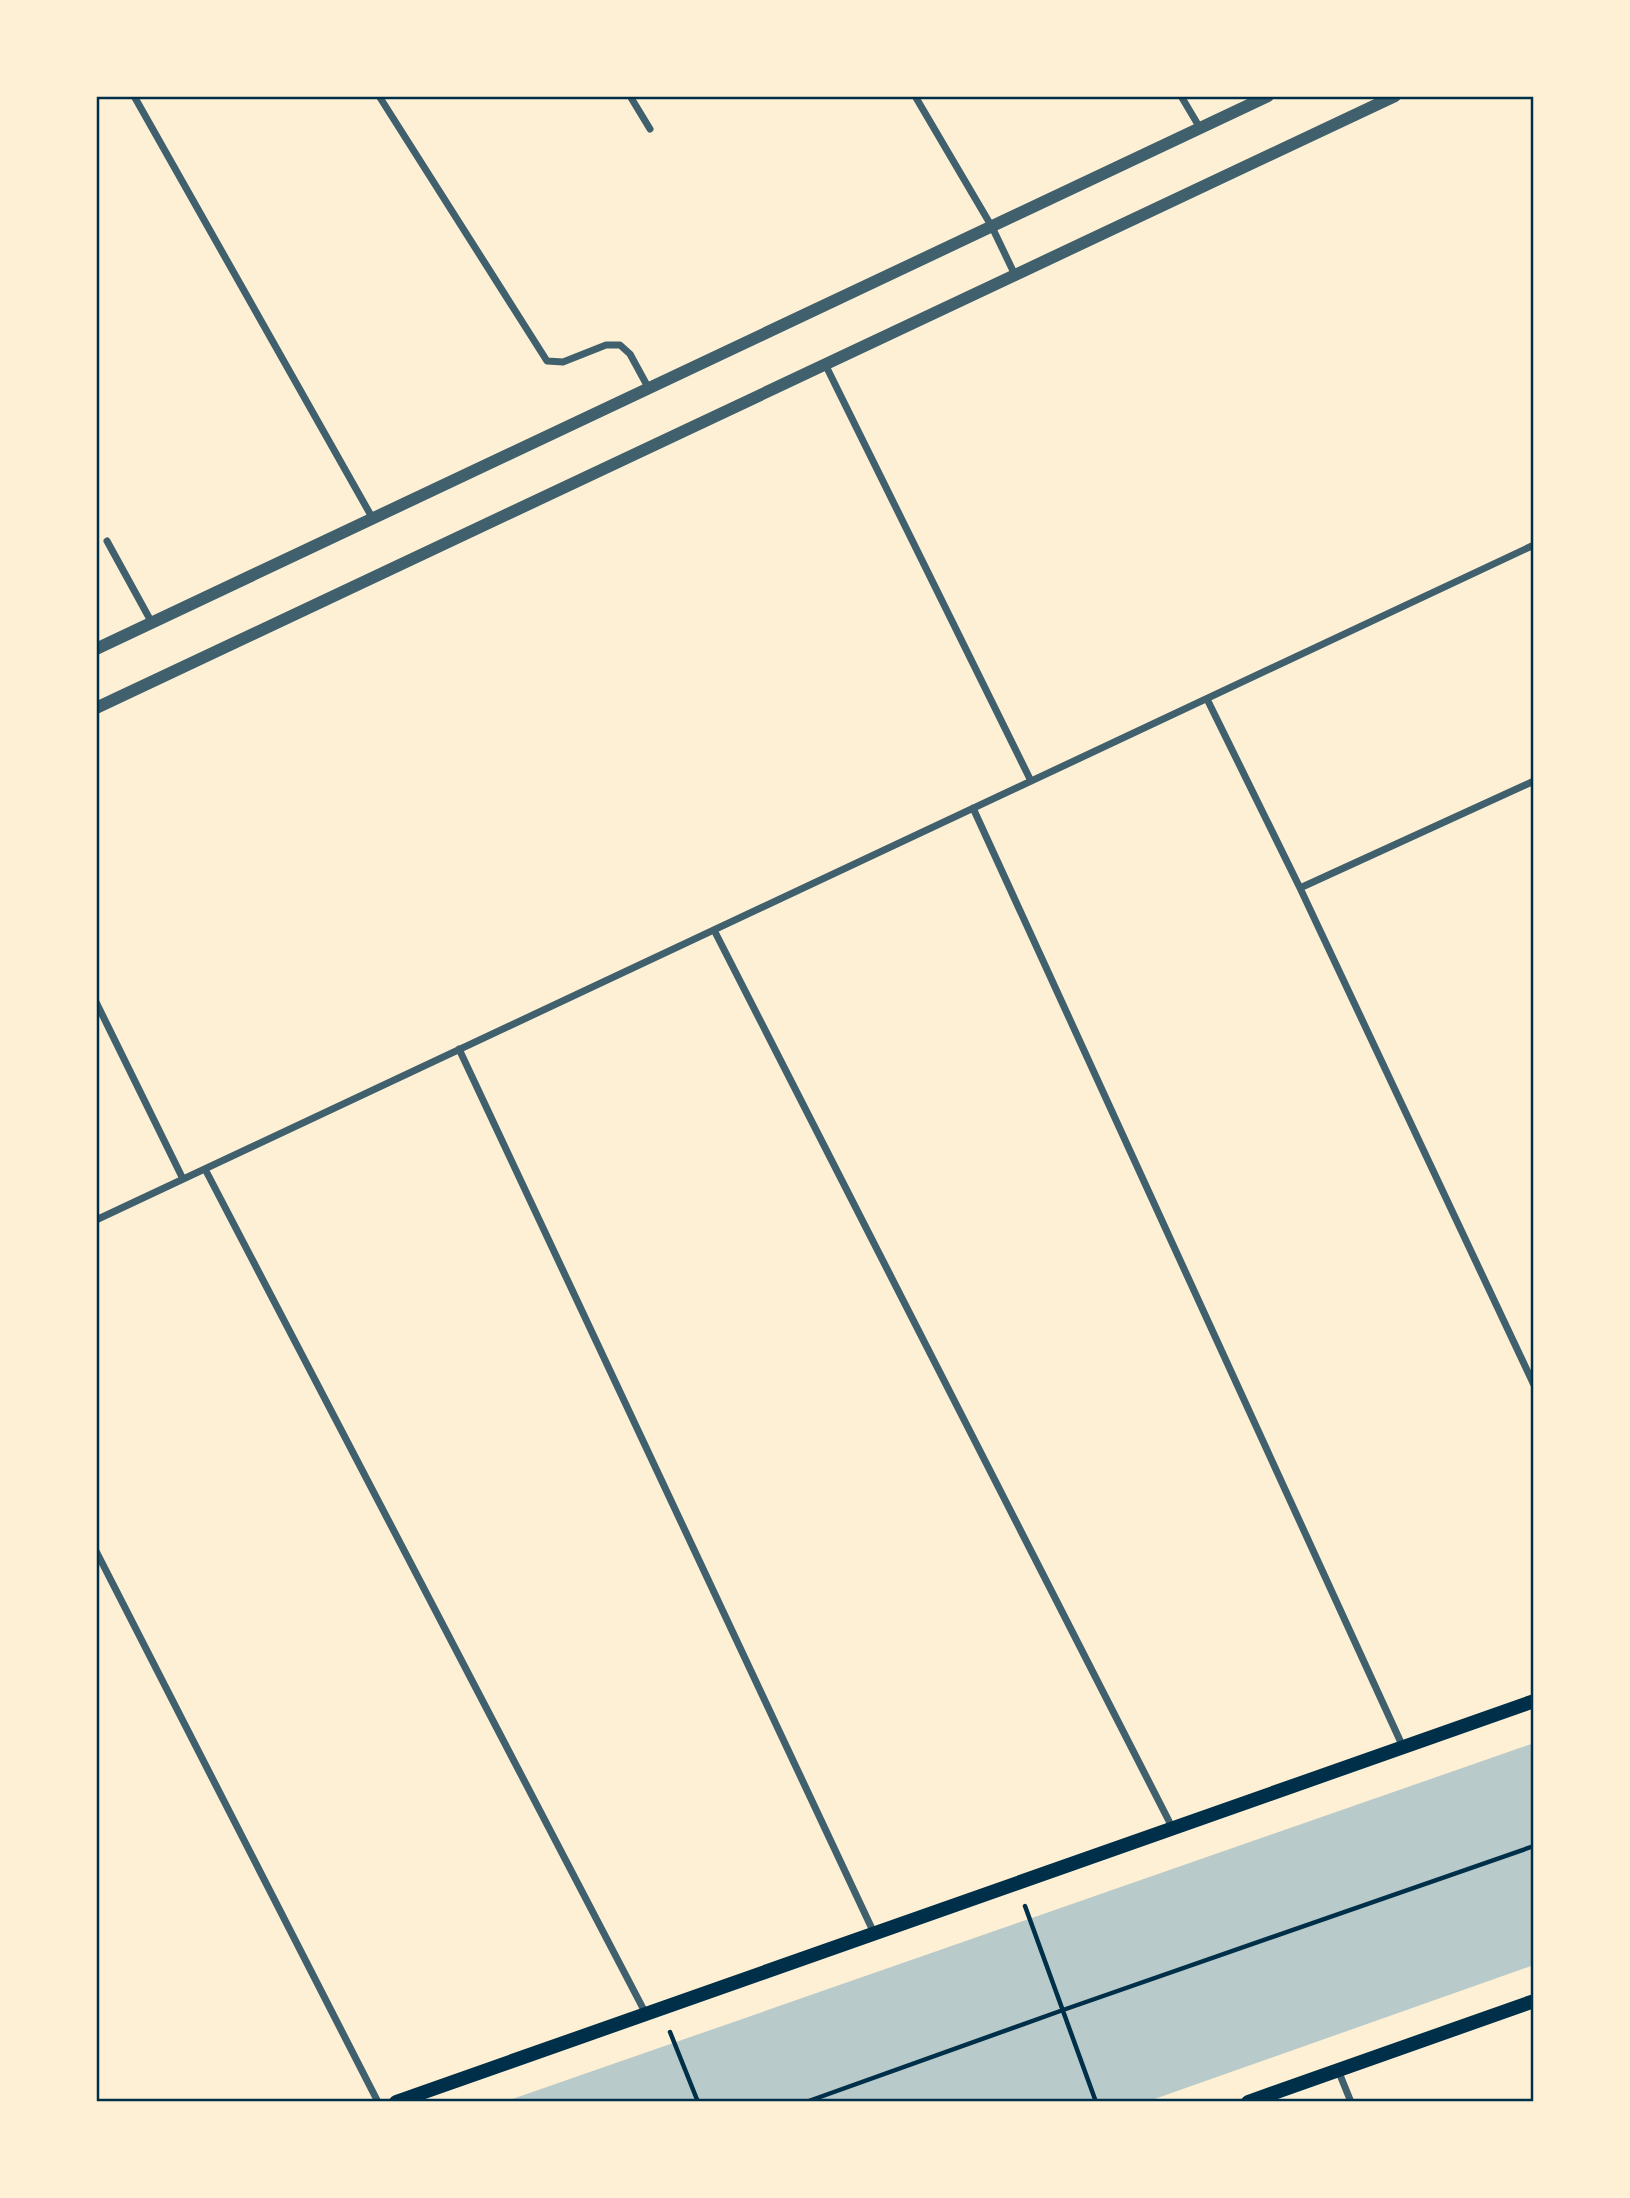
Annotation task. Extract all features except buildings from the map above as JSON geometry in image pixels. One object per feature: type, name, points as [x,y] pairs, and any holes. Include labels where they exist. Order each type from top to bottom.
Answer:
[{"type":"main road","points":[[396,2102],[1534,1701]]},
{"type":"main road","points":[[1248,2102],[1534,2001]]},
{"type":"street","points":[[134,96],[373,519]]},
{"type":"street","points":[[380,96],[547,361],[563,362],[606,345],[620,345],[630,354],[649,389]]},
{"type":"street","points":[[630,96],[650,129]]},
{"type":"street","points":[[915,96],[992,227],[1015,275]]},
{"type":"street","points":[[1181,96],[1200,128]]},
{"type":"street","points":[[96,649],[1268,96]]},
{"type":"street","points":[[96,708],[1395,96]]},
{"type":"street","points":[[825,365],[1031,781]]},
{"type":"street","points":[[107,541],[152,623]]},
{"type":"street","points":[[96,1220],[1534,545]]},
{"type":"street","points":[[1207,699],[1300,888],[1534,1385]]},
{"type":"street","points":[[1300,888],[1534,781]]},
{"type":"street","points":[[973,808],[1403,1746]]},
{"type":"street","points":[[714,930],[1172,1828]]},
{"type":"street","points":[[96,1002],[183,1179]]},
{"type":"street","points":[[459,1049],[874,1933]]},
{"type":"street","points":[[205,1169],[646,2014]]},
{"type":"street","points":[[96,1551],[378,2102]]},
{"type":"street","points":[[1338,2070],[1351,2102]]},
{"type":"path","points":[[806,2102],[1534,1846]]},
{"type":"path","points":[[1016,1882],[1096,2102]]},
{"type":"path","points":[[660,2009],[698,2102]]},
{"type":"shaded area","points":[[1534,1743],[1534,1965],[1146,2102],[504,2102]]}]
